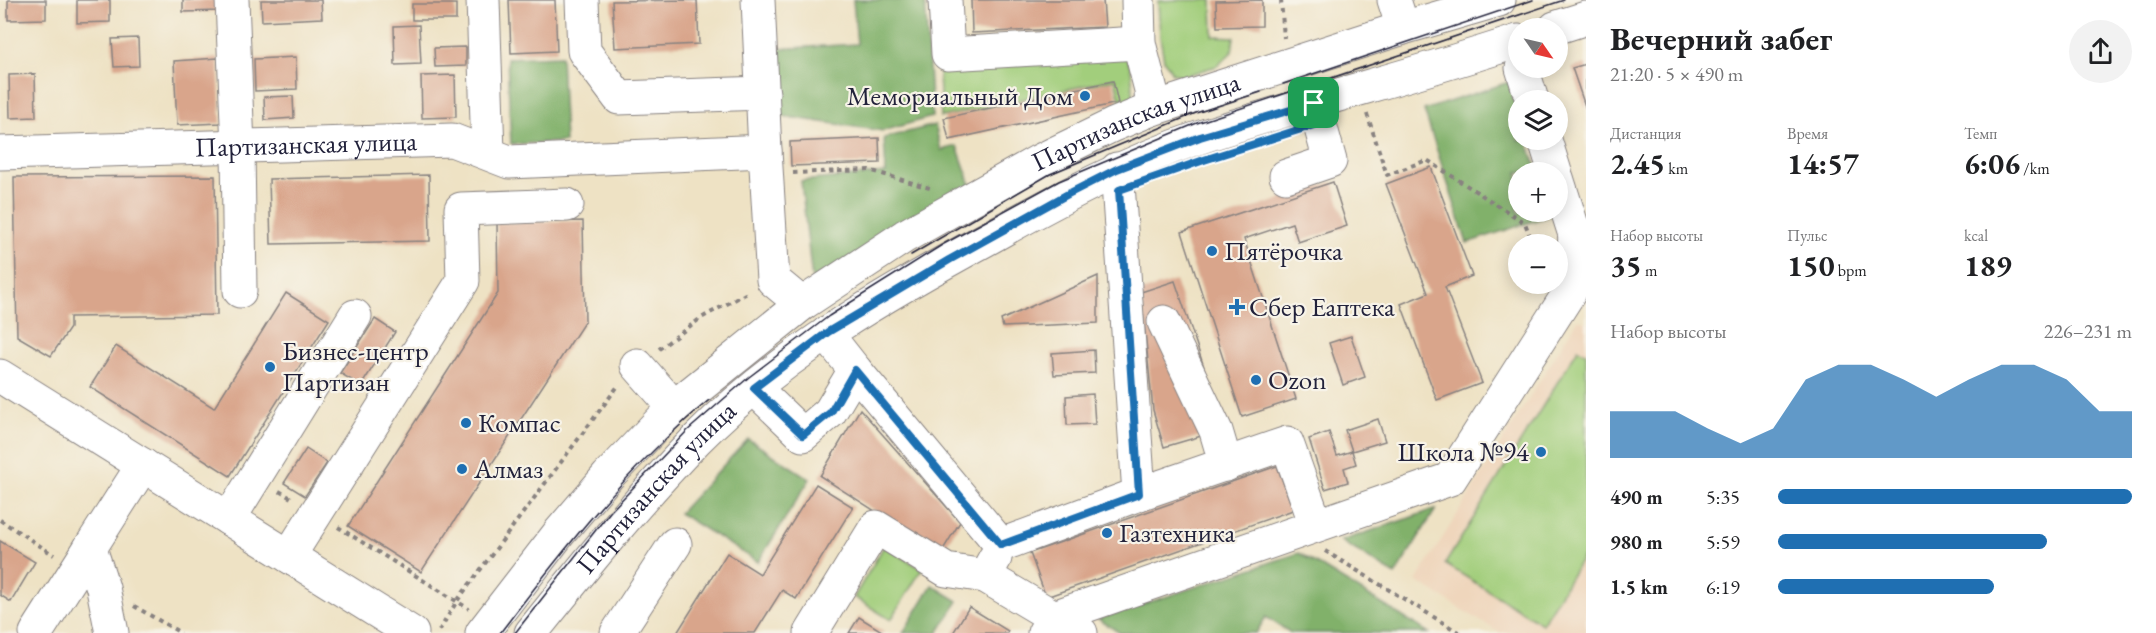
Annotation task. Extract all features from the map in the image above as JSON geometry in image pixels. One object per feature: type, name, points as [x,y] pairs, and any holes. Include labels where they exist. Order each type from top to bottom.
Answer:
[{"type":"street","points":[[232,0],[238,147],[240,291]]},
{"type":"street","points":[[483,0],[488,153]]},
{"type":"street","points":[[582,0],[584,51],[619,98],[763,93]]},
{"type":"street","points":[[758,0],[773,280],[802,304]]},
{"type":"street","points":[[945,0],[948,54],[1139,43]]},
{"type":"street","points":[[1137,0],[1139,43],[1151,90],[1152,109]]},
{"type":"street","name":"Партизанская улица","points":[[482,633],[573,516],[674,407],[802,304],[905,236],[1029,166],[1113,125],[1152,109],[1399,14],[1499,0]]},
{"type":"street","points":[[1568,24],[1586,18]]},
{"type":"street","name":"Партизанская улица","points":[[531,633],[609,534],[698,439],[754,388],[828,332],[949,260],[1117,169],[1200,137],[1314,103],[1508,54]]},
{"type":"street","points":[[1286,176],[1330,161],[1314,103]]},
{"type":"street","name":"Партизанская улица","points":[[0,153],[452,140],[509,162],[766,162]]},
{"type":"street","points":[[1117,169],[1139,494]]},
{"type":"street","points":[[811,633],[876,527],[946,570],[985,576],[1060,628],[1305,528],[1450,479],[1570,290],[1581,235],[1568,204]]},
{"type":"street","points":[[289,556],[463,281],[461,209],[567,205]]},
{"type":"street","points":[[230,519],[355,316]]},
{"type":"street","points":[[1164,322],[1216,432],[1226,465]]},
{"type":"street","points":[[828,332],[855,370],[1001,545]]},
{"type":"street","points":[[637,365],[674,407]]},
{"type":"street","points":[[754,388],[803,435],[831,412],[855,370]]},
{"type":"street","points":[[0,376],[412,633]]},
{"type":"street","points":[[985,576],[1001,545],[1287,443],[1305,528]]},
{"type":"street","points":[[36,633],[110,513],[143,465]]},
{"type":"street","points":[[617,633],[675,544]]},
{"type":"street","points":[[90,548],[103,588],[112,633]]},
{"type":"path","points":[[1281,0],[1284,42]]},
{"type":"path","points":[[1365,108],[1387,175],[1427,160],[1525,223],[1529,234]]},
{"type":"path","points":[[766,162],[869,170],[943,192]]},
{"type":"path","points":[[247,490],[268,484],[457,601]]},
{"type":"path","points":[[1305,528],[1460,633]]},
{"type":"path","points":[[103,588],[181,633]]},
{"type":"shaded area","name":"Школа №94","points":[[1578,319],[1586,323],[1586,633],[1500,633],[1416,581]]},
{"type":"green space","points":[[853,0],[925,0],[932,117],[883,131],[781,116],[776,49],[857,44]]},
{"type":"green space","points":[[1212,0],[1213,36],[1234,37],[1232,52],[1217,66],[1183,76],[1172,73],[1164,60],[1158,1]]},
{"type":"green space","points":[[1114,55],[1126,57],[1131,69],[1134,102],[1121,104],[1115,79],[941,117],[939,71]]},
{"type":"green space","points":[[561,56],[565,142],[511,144],[507,58]]},
{"type":"green space","points":[[1509,82],[1511,90],[1508,90],[1508,150],[1530,150],[1535,162],[1508,162],[1508,222],[1531,222],[1467,243],[1424,110]]},
{"type":"green space","points":[[935,125],[941,150],[957,146],[972,188],[812,280],[801,181],[886,173],[884,138]]},
{"type":"green space","name":"Школа №94","points":[[1578,349],[1586,353],[1586,552],[1542,624],[1445,564]]},
{"type":"green space","points":[[748,439],[810,479],[758,562],[679,513]]},
{"type":"green space","points":[[1436,509],[1395,575],[1341,541]]},
{"type":"green space","points":[[884,546],[922,569],[891,620],[854,597]]},
{"type":"green space","points":[[1299,553],[1429,633],[1291,633],[1266,617],[1256,633],[1120,633],[1098,619]]},
{"type":"green space","points":[[932,585],[958,601],[938,633],[903,633]]},
{"type":"building","points":[[8,0],[46,0],[46,19],[8,20]]},
{"type":"building","points":[[77,0],[110,0],[110,22],[77,23]]},
{"type":"building","points":[[183,0],[220,0],[220,11],[183,12]]},
{"type":"building","points":[[261,0],[321,0],[322,18],[262,21]]},
{"type":"building","points":[[509,0],[555,0],[557,51],[511,53]]},
{"type":"building","points":[[697,0],[699,44],[615,48],[612,1]]},
{"type":"building","points":[[971,0],[1103,0],[1105,27],[972,33]]},
{"type":"building","points":[[1262,0],[1262,26],[1217,27],[1216,1]]},
{"type":"building","points":[[412,4],[456,4],[456,20],[412,20]]},
{"type":"building","points":[[419,25],[421,64],[395,65],[394,26]]},
{"type":"building","points":[[138,38],[139,66],[114,67],[112,39]]},
{"type":"building","points":[[466,47],[466,66],[435,67],[434,48]]},
{"type":"building","points":[[296,57],[297,89],[255,91],[254,59]]},
{"type":"building","points":[[218,58],[221,123],[177,125],[174,61]]},
{"type":"building","points":[[1586,64],[1586,109],[1572,68]]},
{"type":"building","points":[[35,74],[36,117],[10,118],[9,75]]},
{"type":"building","points":[[455,75],[456,117],[422,118],[421,76]]},
{"type":"building","points":[[1113,81],[1118,103],[949,140],[944,118]]},
{"type":"building","points":[[293,96],[294,118],[265,120],[264,97]]},
{"type":"building","points":[[879,138],[880,163],[791,166],[790,142]]},
{"type":"building","points":[[1431,167],[1472,276],[1445,287],[1482,383],[1437,400],[1401,304],[1428,293],[1386,184]]},
{"type":"building","points":[[429,175],[430,241],[271,244],[269,179]]},
{"type":"building","points":[[215,176],[217,315],[70,317],[70,328],[51,356],[17,336],[14,177]]},
{"type":"building","points":[[1333,182],[1347,226],[1298,242],[1292,223],[1244,239],[1296,399],[1242,417],[1182,232]]},
{"type":"building","name":"Компас","points":[[583,221],[585,321],[421,572],[348,526],[498,293],[497,223]]},
{"type":"building","points":[[1098,276],[1098,323],[1003,327],[1001,320]]},
{"type":"building","points":[[1175,281],[1225,429],[1164,447],[1153,410],[1141,292]]},
{"type":"building","name":"Бизнес-центр Партизан","points":[[286,293],[329,320],[230,476],[90,387],[116,346],[214,408]]},
{"type":"building","points":[[375,319],[395,332],[361,386],[340,373]]},
{"type":"building","points":[[1351,336],[1365,377],[1343,385],[1329,343]]},
{"type":"building","points":[[1094,350],[1095,373],[1054,375],[1052,353]]},
{"type":"building","points":[[1093,394],[1095,424],[1067,425],[1066,396]]},
{"type":"building","points":[[860,409],[960,522],[941,553],[820,476]]},
{"type":"building","points":[[1378,419],[1385,441],[1352,451],[1345,430]]},
{"type":"building","points":[[1329,432],[1337,456],[1352,451],[1356,464],[1344,468],[1348,482],[1325,489],[1309,439]]},
{"type":"building","points":[[306,449],[327,463],[305,496],[284,483]]},
{"type":"building","points":[[1277,466],[1293,510],[1046,597],[1030,553]]},
{"type":"building","points":[[816,484],[853,507],[796,599],[782,590],[755,633],[677,633],[727,553],[760,574]]},
{"type":"building","points":[[0,541],[35,562],[11,602],[0,595]]},
{"type":"building","points":[[969,607],[1008,631],[1007,633],[953,633]]},
{"type":"building","points":[[859,617],[885,633],[849,633]]},
{"type":"tram line","points":[[1283,84],[1533,0]]},
{"type":"tram line","points":[[515,633],[610,512],[687,431],[749,377],[829,316],[942,245],[1059,181],[1197,123],[1564,0]]},
{"type":"tram line","points":[[911,255],[1050,174],[1196,113],[1261,92]]},
{"type":"tram line","points":[[500,633],[572,540],[624,481],[679,426],[709,400]]},
{"type":"place","name":"Мемориальный Дом","points":[[1085,96]]},
{"type":"place","name":"Пятёрочка","points":[[1212,251]]},
{"type":"place","name":"Сбер Еаптека","points":[[1237,307]]},
{"type":"place","name":"Бизнес-центр Партизан","points":[[270,367]]},
{"type":"place","name":"Ozon","points":[[1256,380]]},
{"type":"place","name":"Компас","points":[[466,423]]},
{"type":"place","name":"Школа №94","points":[[1541,452]]},
{"type":"place","name":"Алмаз","points":[[462,469]]},
{"type":"place","name":"Газтехника","points":[[1107,533]]},
{"type":"route","points":[[1314,103],[1320,123],[1119,190],[1139,494],[1001,545],[855,370],[831,412],[803,435],[754,388],[828,332],[949,260],[1117,169],[1200,137],[1314,103]]}]
